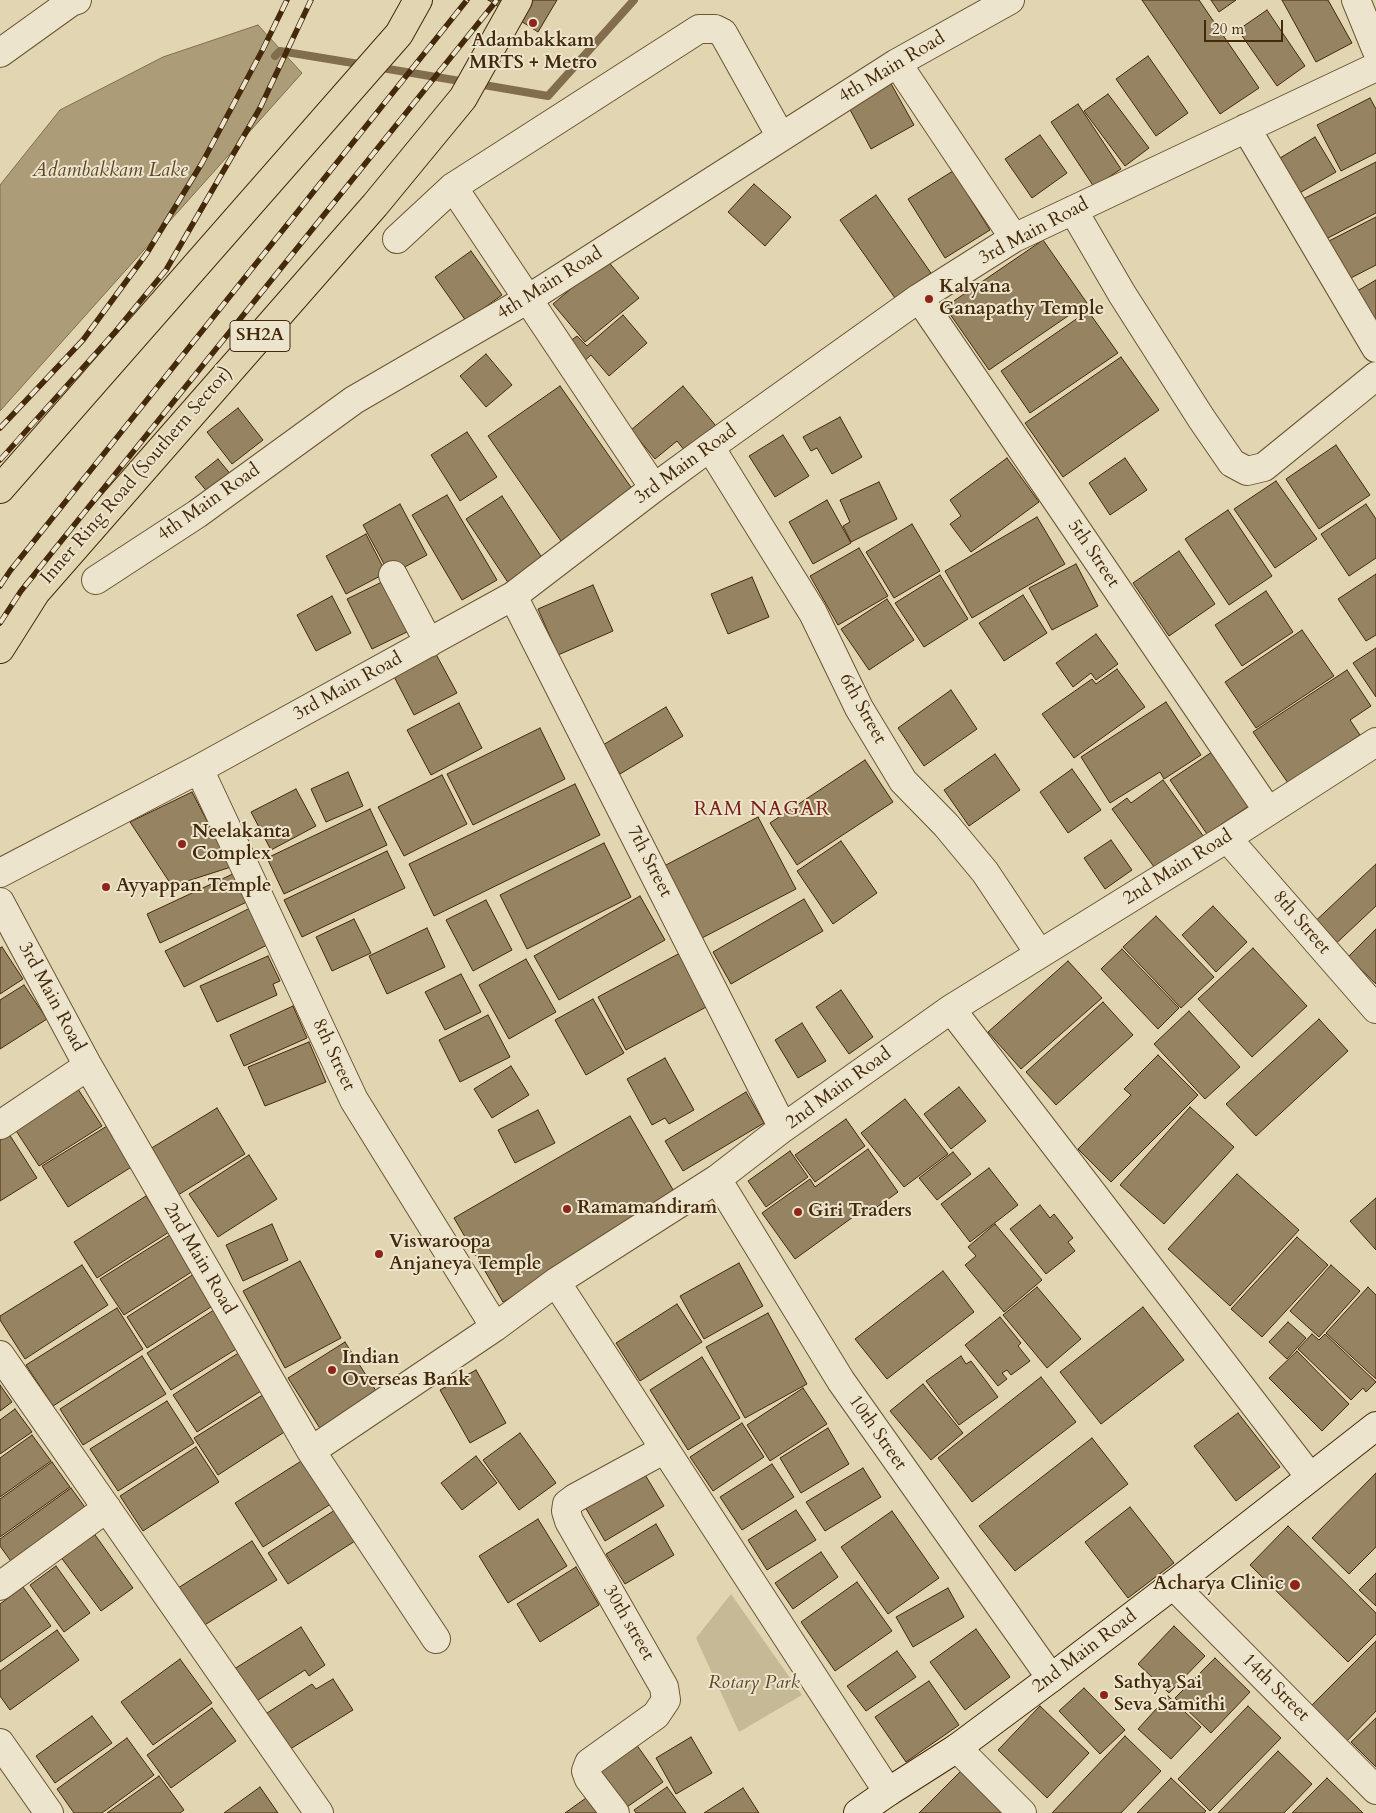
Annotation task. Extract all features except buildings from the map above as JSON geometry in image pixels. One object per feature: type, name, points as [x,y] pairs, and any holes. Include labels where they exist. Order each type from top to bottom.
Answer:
[{"type":"main road","points":[[0,489],[398,34],[418,0]]},
{"type":"main road","name":"Inner Ring Road (Southern Sector)","points":[[0,649],[36,592],[375,205],[463,98],[514,7]]},
{"type":"street","points":[[0,53],[70,2],[77,0]]},
{"type":"street","name":"4th Main Road","points":[[96,580],[197,514],[354,400],[528,299],[897,63],[1010,0]]},
{"type":"street","points":[[1356,0],[1376,49]]},
{"type":"street","points":[[397,240],[453,187],[700,29],[715,29],[723,33],[781,137]]},
{"type":"street","points":[[897,63],[1014,238]]},
{"type":"street","name":"3rd Main Road","points":[[0,873],[199,769],[514,596],[710,447],[919,298],[1014,238],[1376,66]]},
{"type":"street","points":[[1246,128],[1376,348]]},
{"type":"street","points":[[453,187],[654,488]]},
{"type":"street","points":[[1073,210],[1122,294],[1232,463],[1247,471],[1264,467],[1376,376]]},
{"type":"street","name":"5th Street","points":[[919,298],[1268,810]]},
{"type":"street","name":"6th Street","points":[[710,447],[813,613],[859,708],[903,781],[946,824],[985,872],[1039,953]]},
{"type":"street","points":[[393,575],[429,643]]},
{"type":"street","name":"7th Street","points":[[514,596],[783,1128]]},
{"type":"street","name":"2nd Main Road","points":[[311,1451],[495,1326],[556,1282],[717,1179],[783,1128],[951,1009],[1227,838],[1376,742]]},
{"type":"street","name":"8th Street","points":[[199,769],[354,1100],[495,1326]]},
{"type":"street","name":"8th Street","points":[[1227,838],[1376,1009]]},
{"type":"street","name":"3rd Main Road","points":[[0,902],[88,1066]]},
{"type":"street","points":[[951,1009],[1310,1477]]},
{"type":"street","points":[[0,1125],[88,1066]]},
{"type":"street","name":"2nd Main Road","points":[[88,1066],[311,1451],[436,1639]]},
{"type":"street","name":"10th Street","points":[[717,1179],[841,1381],[1051,1678]]},
{"type":"street","points":[[556,1282],[888,1792]]},
{"type":"street","points":[[0,1355],[319,1813]]},
{"type":"street","name":"2nd Main Road","points":[[858,1813],[957,1748],[1051,1678],[1173,1586],[1376,1426]]},
{"type":"street","name":"30th street","points":[[615,1813],[589,1780],[586,1771],[588,1763],[656,1715],[666,1700],[664,1687],[569,1521],[566,1511],[567,1504],[575,1498],[664,1449]]},
{"type":"street","points":[[0,1586],[106,1508]]},
{"type":"street","name":"14th Street","points":[[1173,1586],[1376,1790]]},
{"type":"street","points":[[0,1743],[49,1813]]},
{"type":"street","points":[[957,1748],[1022,1813]]},
{"type":"green space","name":"Rotary Park","points":[[731,1594],[802,1695],[739,1732],[696,1638]]},
{"type":"water","name":"Adambakkam Lake","points":[[258,25],[302,73],[0,411],[0,185],[60,110],[163,57]]},
{"type":"waterway","points":[[478,84],[548,96],[634,0]]},
{"type":"waterway","points":[[275,56],[280,51],[365,65]]},
{"type":"waterway","points":[[376,67],[466,82]]},
{"type":"railway","points":[[0,428],[83,340],[147,253],[202,163],[287,0]]},
{"type":"railway","points":[[0,460],[115,332],[166,270],[260,108],[311,0]]},
{"type":"railway","points":[[0,586],[10,571],[467,0]]},
{"type":"railway","points":[[0,623],[21,591],[497,0]]},
{"type":"place","name":"Adambakkam MRTS + Metro","points":[[533,23]]},
{"type":"place","name":"Kalyana Ganapathy Temple","points":[[929,299]]},
{"type":"place","name":"Neelakanta Complex","points":[[182,844]]},
{"type":"place","name":"Ayyappan Temple","points":[[106,887]]},
{"type":"place","name":"Ramamandiram","points":[[567,1209]]},
{"type":"place","name":"Giri Traders","points":[[798,1212]]},
{"type":"place","name":"Viswaroopa Anjaneya Temple","points":[[379,1254]]},
{"type":"place","name":"Indian Overseas Bank","points":[[332,1370]]},
{"type":"place","name":"Acharya Clinic","points":[[1295,1585]]},
{"type":"place","name":"Sathya Sai Seva Samithi","points":[[1104,1695]]},
{"type":"district","name":"RAM NAGAR","points":[[762,810]]}]
